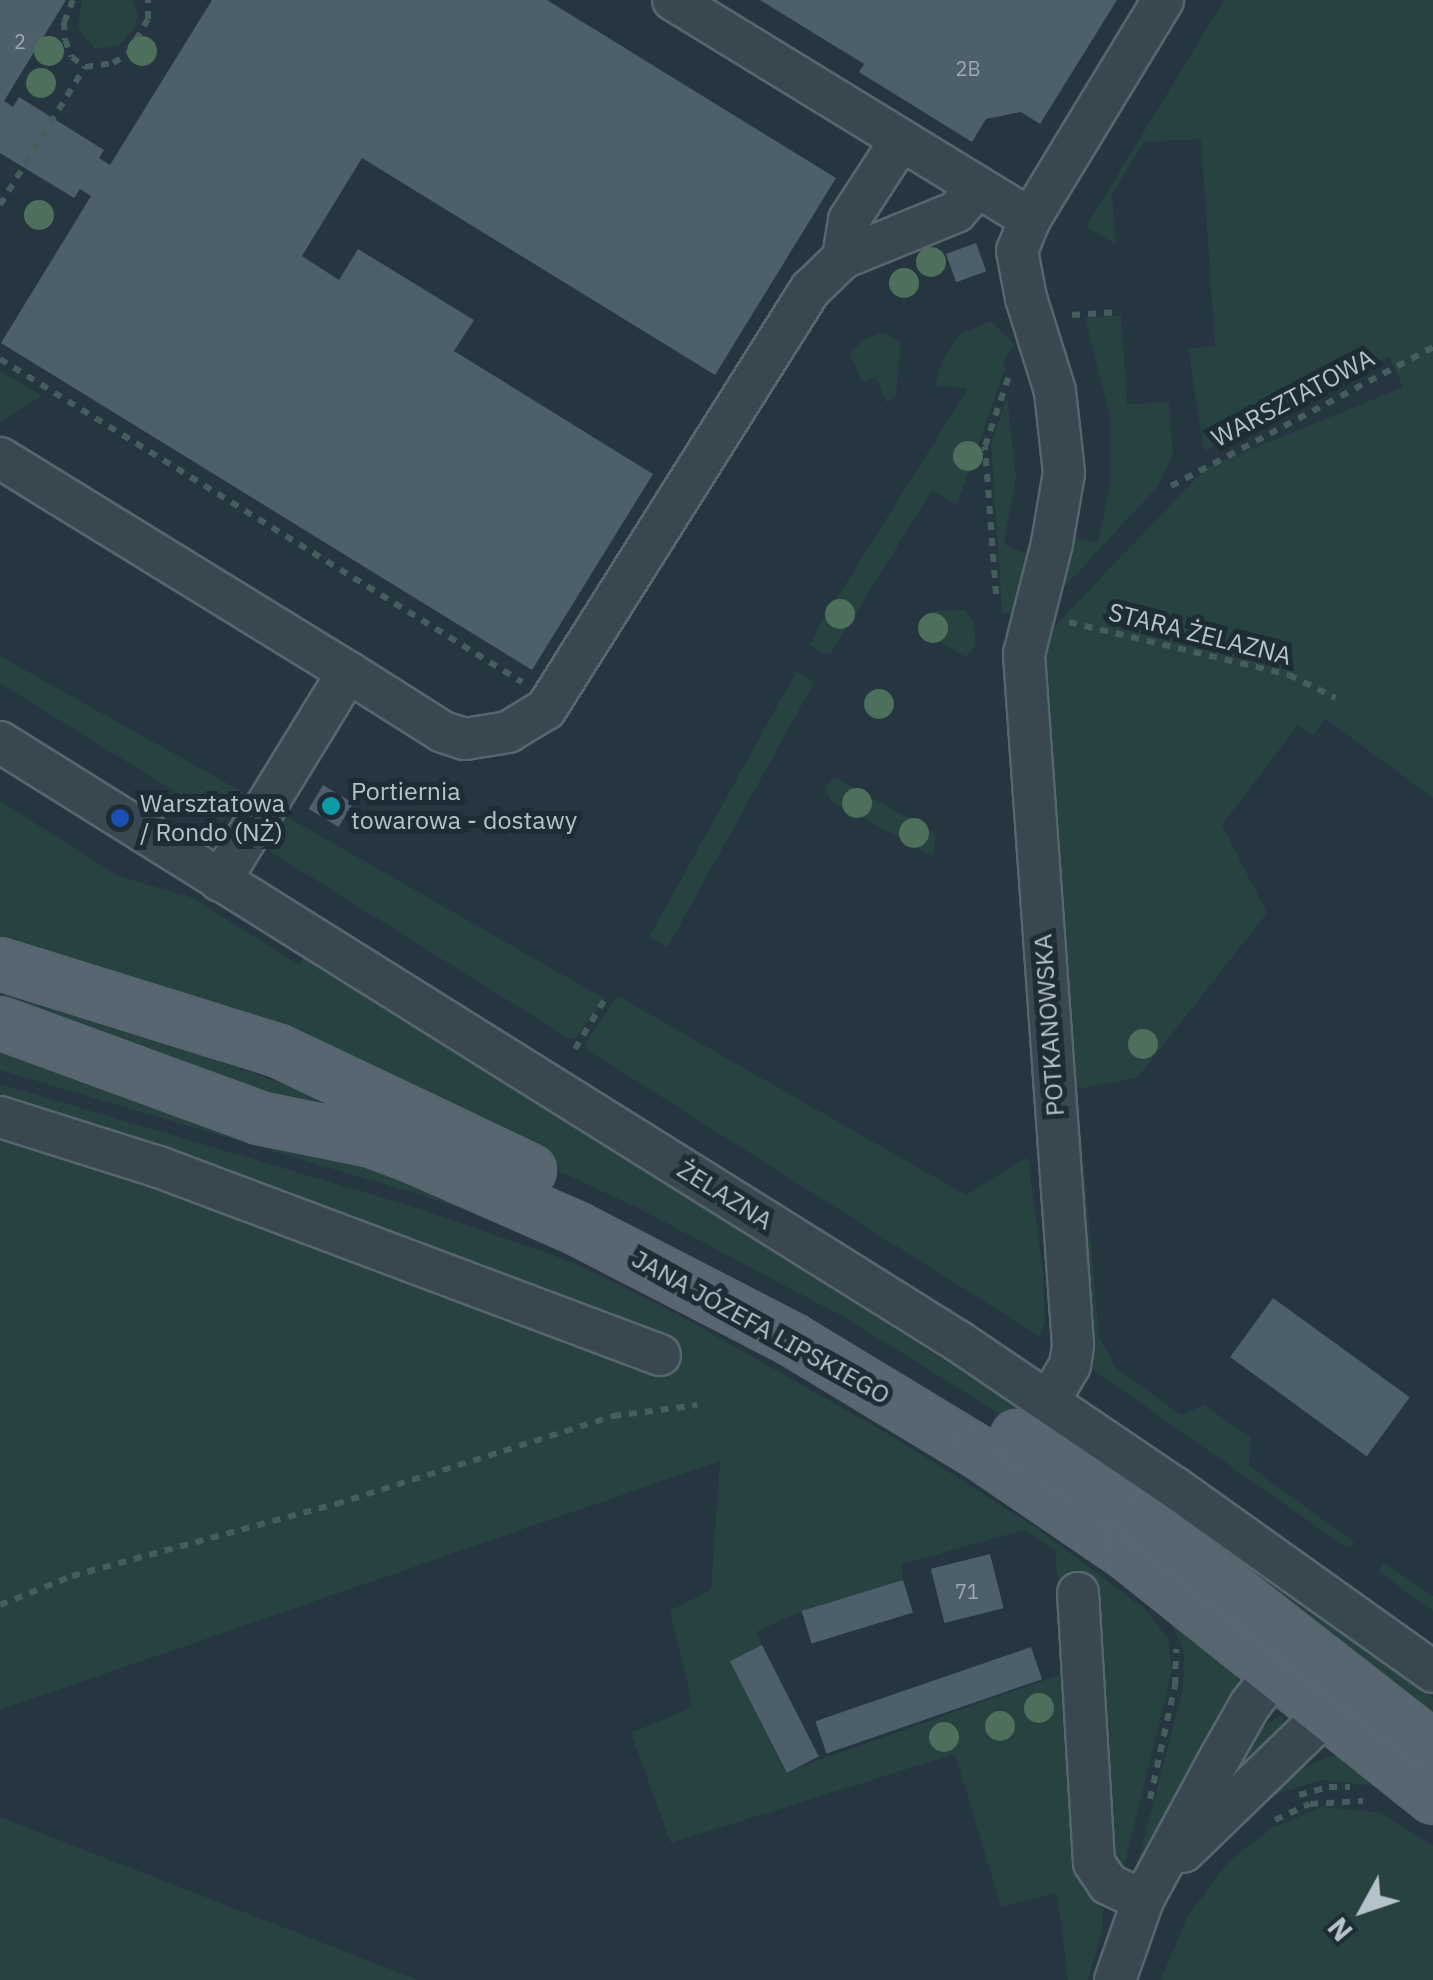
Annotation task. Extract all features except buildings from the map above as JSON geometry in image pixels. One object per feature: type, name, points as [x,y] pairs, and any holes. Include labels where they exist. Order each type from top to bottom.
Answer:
[{"type":"main road","name":"JANA JÓZEFA LIPSKIEGO","points":[[0,964],[279,1051],[740,1272],[862,1340],[1142,1520],[1315,1677],[1433,1798]]},
{"type":"main road","name":"JANA JÓZEFA LIPSKIEGO","points":[[0,1022],[259,1118],[390,1147],[645,1262],[794,1340],[978,1452],[1157,1575],[1315,1677],[1433,1747]]},
{"type":"street","points":[[673,0],[1030,219]]},
{"type":"street","name":"POTKANOWSKA","points":[[1049,1401],[1070,1365],[1073,1345],[1036,853],[1038,630],[1064,473],[1055,391],[1017,251],[1030,219],[1162,0]]},
{"type":"street","points":[[842,258],[849,220],[901,140]]},
{"type":"street","points":[[0,458],[444,732],[465,739],[508,732],[546,709],[811,289],[842,258],[956,212],[978,187]]},
{"type":"street","points":[[220,880],[348,672]]},
{"type":"street","name":"ŻELAZNA","points":[[0,742],[1049,1401],[1433,1672]]},
{"type":"street","points":[[0,1118],[158,1167],[660,1355]]},
{"type":"street","points":[[1078,1593],[1094,1864],[1108,1884],[1148,1892]]},
{"type":"street","points":[[1115,1980],[1148,1892],[1240,1722],[1315,1677]]},
{"type":"street","points":[[1148,1892],[1315,1677]]},
{"type":"path","points":[[73,0],[64,22],[66,40],[72,56],[84,67]]},
{"type":"path","points":[[84,67],[113,63],[128,54],[148,18],[148,0]]},
{"type":"path","points":[[0,205],[84,67]]},
{"type":"path","name":"WARSZTATOWA","points":[[1171,486],[1433,347]]},
{"type":"path","points":[[0,358],[537,692]]},
{"type":"path","points":[[998,404],[1012,370]]},
{"type":"path","name":"STARA ŻELAZNA","points":[[1038,630],[1289,675],[1336,698]]},
{"type":"path","points":[[575,1049],[605,998]]},
{"type":"path","points":[[0,1604],[72,1576],[336,1504],[613,1416],[697,1406]]},
{"type":"path","points":[[1148,1807],[1175,1685],[1174,1643]]},
{"type":"path","points":[[1289,1798],[1329,1787],[1358,1788]]},
{"type":"path","points":[[1271,1823],[1298,1809],[1332,1800],[1370,1803]]},
{"type":"green space","points":[[82,0],[132,0],[138,15],[135,27],[119,46],[95,49],[78,28]]},
{"type":"green space","points":[[1224,0],[1433,0],[1433,798],[1326,719],[1313,735],[1298,725],[1222,825],[1267,913],[1137,1078],[1077,1089],[1099,1336],[1116,1368],[1181,1415],[1204,1405],[1251,1438],[1249,1466],[1355,1543],[1347,1548],[1092,1369],[1042,665],[1056,625],[1206,468],[1403,387],[1389,356],[1204,451],[1188,349],[1215,346],[1201,139],[1144,142],[1112,194],[1116,244],[1086,227]]},
{"type":"green space","points":[[1121,315],[1127,404],[1169,402],[1173,454],[1159,485],[1050,602],[1070,538],[1098,543],[1110,485],[1109,412],[1085,318]]},
{"type":"green space","points":[[992,321],[1014,345],[1003,362],[1005,368],[957,505],[932,490],[830,655],[823,653],[810,645],[820,625],[968,388],[935,386],[943,360],[960,334]]},
{"type":"green space","points":[[883,332],[901,343],[896,394],[887,403],[876,377],[862,382],[850,354],[863,340]]},
{"type":"green space","points":[[0,371],[42,396],[0,422]]},
{"type":"green space","points":[[1007,397],[1016,476],[1004,544],[1029,555],[1015,613],[1002,613],[991,444]]},
{"type":"green space","points":[[965,610],[974,624],[976,646],[966,657],[931,636],[923,621],[932,611]]},
{"type":"green space","points":[[0,656],[248,795],[222,821],[0,683]]},
{"type":"green space","points":[[796,672],[814,682],[667,947],[649,937]]},
{"type":"green space","points":[[834,777],[932,831],[936,837],[933,856],[831,801],[825,788]]},
{"type":"green space","points":[[0,801],[118,876],[193,898],[299,965],[305,957],[1028,1413],[1433,1698],[1433,1733],[1037,1437],[844,1317],[642,1210],[531,1158],[0,941]]},
{"type":"green space","points":[[282,814],[605,999],[575,1039],[570,1039],[271,852]]},
{"type":"green space","points":[[0,985],[381,1119],[376,1131],[0,1001]]},
{"type":"green space","points":[[618,996],[966,1195],[1028,1157],[1043,1273],[1045,1321],[1040,1337],[586,1049],[585,1043]]},
{"type":"green space","points":[[0,1043],[254,1128],[387,1158],[580,1243],[697,1301],[925,1431],[1120,1562],[1223,1641],[1237,1671],[1239,1690],[1220,1740],[1144,1869],[1135,1873],[1183,1689],[1184,1651],[1167,1613],[1115,1569],[890,1419],[669,1295],[576,1249],[424,1196],[0,1070]]},
{"type":"green space","points":[[0,1084],[421,1209],[572,1262],[672,1311],[890,1435],[1037,1528],[1146,1610],[1168,1639],[1172,1670],[1122,1875],[1111,1864],[1094,1583],[1058,1586],[1055,1549],[1024,1530],[902,1564],[903,1580],[802,1611],[756,1632],[762,1645],[730,1661],[785,1772],[1062,1674],[1060,1632],[1067,1639],[1081,1885],[1103,1910],[1103,1928],[1088,1980],[1068,1980],[1057,1893],[1001,1907],[955,1754],[671,1843],[631,1733],[693,1707],[670,1611],[711,1589],[720,1461],[0,1710],[0,1136],[121,1171],[667,1369],[683,1348],[0,1102]]},
{"type":"green space","points":[[1383,1562],[1433,1596],[1433,1611],[1378,1571]]},
{"type":"green space","points":[[1280,1715],[1287,1723],[1285,1732],[1214,1810],[1256,1732]]},
{"type":"green space","points":[[1344,1756],[1385,1787],[1321,1780],[1282,1792],[1259,1805],[1271,1789],[1296,1772],[1326,1757]]},
{"type":"green space","points":[[1322,1807],[1379,1812],[1433,1845],[1433,1980],[1161,1980],[1187,1917],[1229,1861],[1271,1829]]},
{"type":"green space","points":[[0,1817],[418,1980],[0,1980]]},
{"type":"place","name":"Portiernia towarowa - dostawy","points":[[331,806]]},
{"type":"place","name":"Warsztatowa / Rondo (NŻ)","points":[[120,818]]}]
